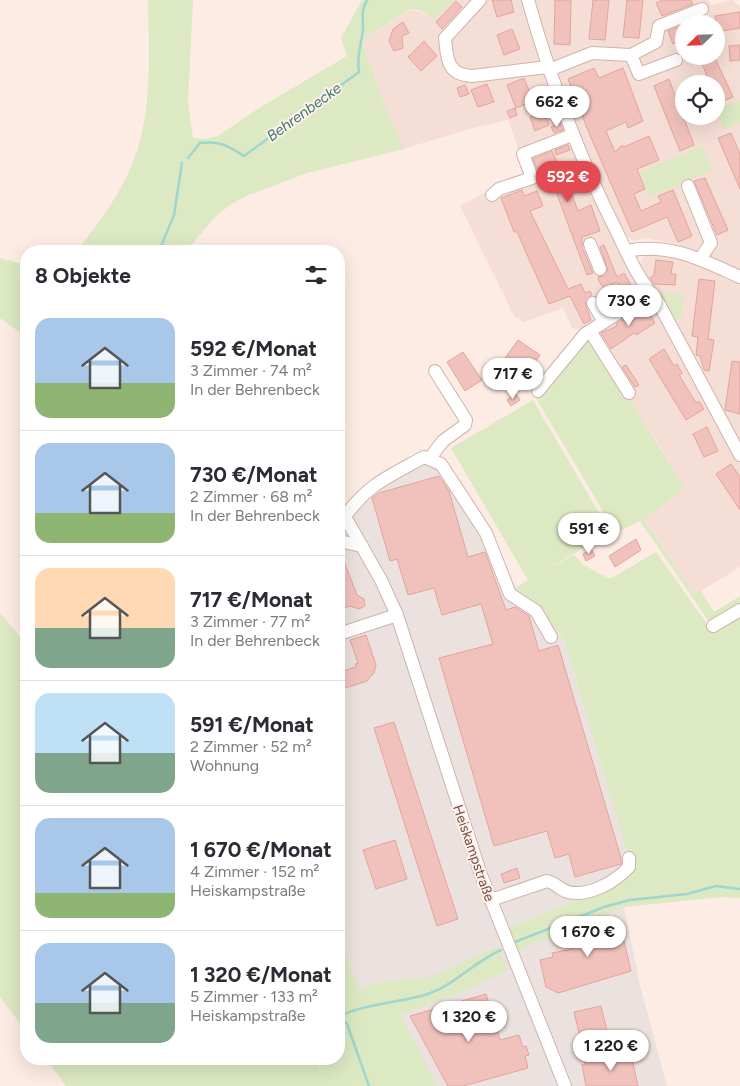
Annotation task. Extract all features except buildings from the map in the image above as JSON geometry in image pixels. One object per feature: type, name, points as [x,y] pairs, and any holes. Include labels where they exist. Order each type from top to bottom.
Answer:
[{"type":"street","points":[[480,0],[445,38],[450,64],[453,71],[460,75],[472,76],[548,68],[592,54],[630,55],[656,42],[659,26],[702,9]]},
{"type":"street","points":[[528,0],[548,68],[572,135],[595,189],[626,251],[650,293],[658,302],[740,455]]},
{"type":"street","points":[[630,55],[639,74],[675,60]]},
{"type":"street","points":[[492,195],[499,189],[532,178],[523,154],[572,135]]},
{"type":"street","points":[[688,186],[711,243],[700,259]]},
{"type":"street","points":[[590,244],[600,269]]},
{"type":"street","points":[[626,251],[646,246],[677,251],[739,272]]},
{"type":"street","points":[[538,391],[585,334],[650,293]]},
{"type":"street","points":[[593,303],[604,322]]},
{"type":"street","points":[[590,331],[629,393]]},
{"type":"street","points":[[430,458],[443,441],[465,425],[466,420],[435,372]]},
{"type":"street","points":[[345,513],[368,489],[424,457],[441,464],[486,533],[510,594],[536,611],[552,637]]},
{"type":"street","name":"Heiskampstraße","points":[[345,523],[362,546],[397,615],[467,834],[491,900],[565,1086]]},
{"type":"street","points":[[345,542],[362,546]]},
{"type":"street","points":[[713,626],[740,610]]},
{"type":"street","points":[[345,632],[397,615]]},
{"type":"street","points":[[491,900],[547,881],[571,893],[590,891],[622,875],[629,867],[629,858]]},
{"type":"shaded area","points":[[454,0],[522,0],[530,24],[652,301],[740,460],[740,567],[694,594],[644,518],[684,488],[664,453],[582,330],[572,328],[563,308],[524,322],[514,316],[460,206],[487,191],[528,176],[508,120],[473,128],[403,149],[383,101],[362,40],[411,10],[421,12],[433,20]]},
{"type":"shaded area","points":[[532,0],[708,0],[711,5],[732,0],[740,7],[740,270],[677,244],[645,238],[635,241],[627,237],[602,189],[575,126]]},
{"type":"shaded area","points":[[648,253],[668,253],[740,282],[740,449],[648,279],[640,261]]},
{"type":"shaded area","points":[[440,458],[512,582],[564,639],[631,866],[618,883],[508,928],[624,907],[640,985],[667,1086],[437,1086],[401,1015],[467,990],[498,946],[429,977],[381,982],[359,988],[345,950],[345,506],[367,486],[384,475]]},
{"type":"green space","points":[[148,0],[193,0],[188,102],[193,138],[204,139],[218,136],[259,108],[347,56],[341,38],[362,0],[455,0],[433,20],[422,11],[411,9],[362,40],[383,101],[404,149],[307,173],[249,195],[231,204],[214,218],[191,245],[81,245],[121,188],[135,157],[146,113],[149,45]]},
{"type":"green space","points":[[740,100],[740,123],[724,129],[722,125],[725,125],[725,106]]},
{"type":"green space","points":[[702,146],[712,170],[650,197],[640,172]]},
{"type":"green space","points":[[0,258],[20,263],[20,333],[0,318]]},
{"type":"green space","points":[[657,292],[684,295],[681,319],[673,319]]},
{"type":"green space","points":[[585,335],[606,362],[685,488],[644,519],[694,594],[701,591],[714,612],[740,596],[740,608],[710,623],[640,521],[616,533],[536,398]]},
{"type":"green space","points":[[533,400],[610,532],[543,572],[574,555],[583,565],[610,579],[656,552],[711,630],[740,613],[740,898],[721,897],[624,907],[517,951],[508,928],[618,883],[631,866],[564,639],[517,587],[528,580],[451,448]]},
{"type":"green space","points":[[0,613],[20,637],[20,1023],[0,997]]},
{"type":"green space","points":[[498,946],[508,970],[467,990],[401,1015],[437,1086],[66,1086],[50,1065],[318,1065],[320,1075],[319,1065],[345,1065],[345,951],[359,988],[381,982],[429,977]]},
{"type":"waterway","name":"Behrenbecke","points":[[188,158],[200,143],[223,145],[244,156],[359,72],[358,60],[363,28],[363,10],[367,0]]},
{"type":"waterway","name":"Behrenbecke","points":[[162,245],[174,215],[182,163]]},
{"type":"waterway","points":[[515,942],[604,907],[630,900],[687,894],[716,886],[740,889]]},
{"type":"waterway","points":[[345,1014],[438,990],[501,950]]},
{"type":"waterway","points":[[345,1022],[369,1086]]}]
